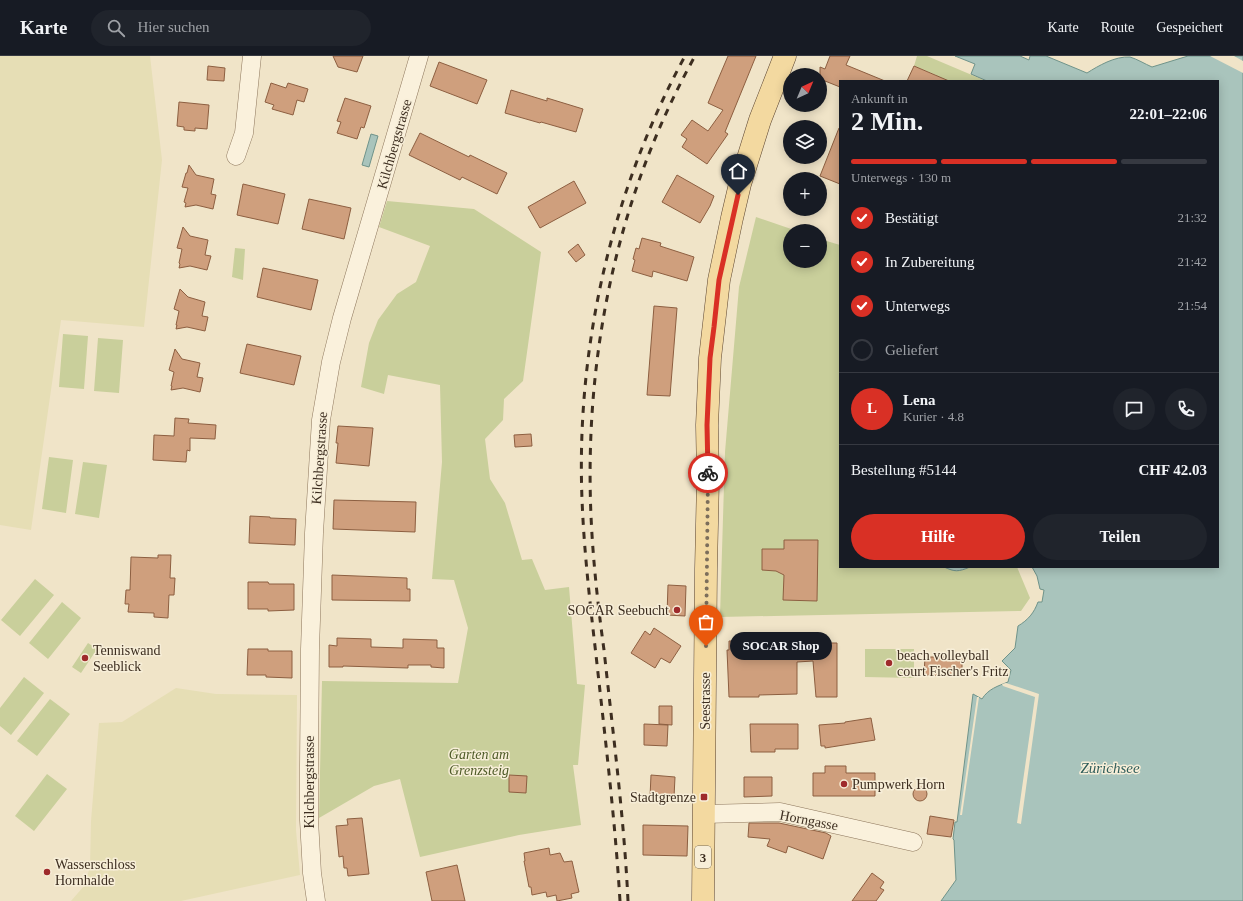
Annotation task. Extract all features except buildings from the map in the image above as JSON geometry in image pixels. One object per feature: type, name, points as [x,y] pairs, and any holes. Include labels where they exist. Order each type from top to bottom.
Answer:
[{"type":"main road","name":"Seestrasse","points":[[703,901],[708,479],[707,425],[710,358],[718,287],[740,184],[760,120],[785,56]]},
{"type":"street","points":[[236,156],[244,133],[252,56]]},
{"type":"street","name":"Kilchbergstrasse","points":[[316,901],[312,873],[309,820],[310,649],[314,526],[321,420],[331,362],[342,318],[419,56]]},
{"type":"street","name":"Horngasse","points":[[704,814],[780,812],[913,842]]},
{"type":"shaded area","points":[[0,56],[150,56],[162,160],[144,327],[61,320],[31,530],[0,525]]},
{"type":"shaded area","points":[[176,688],[216,694],[297,695],[296,830],[300,875],[181,901],[71,901],[84,886],[90,867],[91,821],[99,723],[122,722]]},
{"type":"green space","points":[[917,56],[927,56],[984,80],[940,80],[936,75],[914,66]]},
{"type":"green space","name":"Garten am Grenzsteig","points":[[387,201],[474,209],[541,252],[523,381],[504,399],[503,420],[485,439],[490,479],[505,503],[522,560],[532,559],[545,590],[569,587],[577,684],[585,685],[578,765],[573,765],[581,825],[519,835],[420,857],[400,779],[374,786],[319,818],[322,681],[458,683],[468,628],[454,580],[432,579],[442,462],[440,385],[388,375],[384,394],[361,387],[369,343],[378,320],[397,294],[416,282],[430,246],[379,227]]},
{"type":"green space","points":[[756,217],[783,226],[783,268],[827,268],[827,241],[839,245],[839,568],[1017,568],[1030,598],[1021,611],[720,617],[725,452],[739,287]]},
{"type":"green space","points":[[235,248],[245,249],[243,280],[232,277]]},
{"type":"green space","points":[[63,334],[88,336],[84,389],[59,387]]},
{"type":"green space","points":[[98,338],[123,340],[119,393],[94,391]]},
{"type":"green space","points":[[49,457],[73,460],[66,513],[42,509]]},
{"type":"green space","points":[[83,462],[107,465],[99,518],[75,514]]},
{"type":"green space","points":[[35,579],[54,595],[20,636],[1,620]]},
{"type":"green space","points":[[62,602],[81,618],[48,659],[29,643]]},
{"type":"green space","name":"Tenniswand Seeblick","points":[[88,643],[97,649],[81,673],[72,667]]},
{"type":"green space","name":"beach volleyball court Fischer's Fritz","points":[[865,649],[914,649],[914,678],[865,677]]},
{"type":"green space","points":[[24,677],[44,693],[11,735],[0,726],[0,708]]},
{"type":"green space","points":[[50,699],[70,714],[37,756],[17,741]]},
{"type":"green space","points":[[47,774],[67,789],[34,831],[15,816]]},
{"type":"water","name":"Zürichsee","points":[[955,56],[1020,56],[1029,60],[1030,56],[1046,56],[1087,73],[1107,62],[1124,57],[1133,58],[1152,67],[1188,56],[1243,56],[1243,901],[941,901],[956,880],[953,839],[955,822],[957,822],[973,694],[982,699],[990,690],[1008,682],[1011,670],[1002,661],[1015,648],[1018,626],[1035,610],[1038,602],[1042,602],[1044,590],[1040,589],[1037,576],[1033,568],[1219,568],[1219,80],[985,80],[971,74],[975,64]]},
{"type":"water","points":[[371,134],[378,136],[369,167],[362,165]]},
{"type":"water","points":[[946,568],[967,568],[957,571]]},
{"type":"pier","points":[[1210,56],[1234,56],[1243,61],[1243,73]]},
{"type":"pier","points":[[1006,683],[1039,694],[1021,824],[1017,823],[1035,697],[1003,686],[1002,684]]},
{"type":"pier","points":[[977,697],[979,697],[962,815],[960,815]]},
{"type":"railway","points":[[620,901],[613,809],[584,538],[582,442],[585,384],[593,327],[604,270],[619,215],[637,160],[659,107],[685,56]]},
{"type":"railway","points":[[628,901],[621,807],[593,550],[590,456],[593,396],[600,337],[611,278],[626,221],[645,164],[668,109],[695,56]]},
{"type":"way so far","points":[[706,646],[708,473]]},
{"type":"place","name":"SOCAR Seebucht","points":[[677,610]]},
{"type":"place","name":"SOCAR Shop","points":[[706,646]]},
{"type":"place","name":"Tenniswand Seeblick","points":[[85,658]]},
{"type":"place","name":"beach volleyball court Fischer's Fritz","points":[[889,663]]},
{"type":"place","name":"Pumpwerk Horn","points":[[844,784]]},
{"type":"place","name":"Stadtgrenze","points":[[704,797]]},
{"type":"place","name":"Wasserschloss Hornhalde","points":[[47,872]]},
{"type":"route","points":[[708,473],[707,425],[710,358],[719,280],[738,195]]}]
